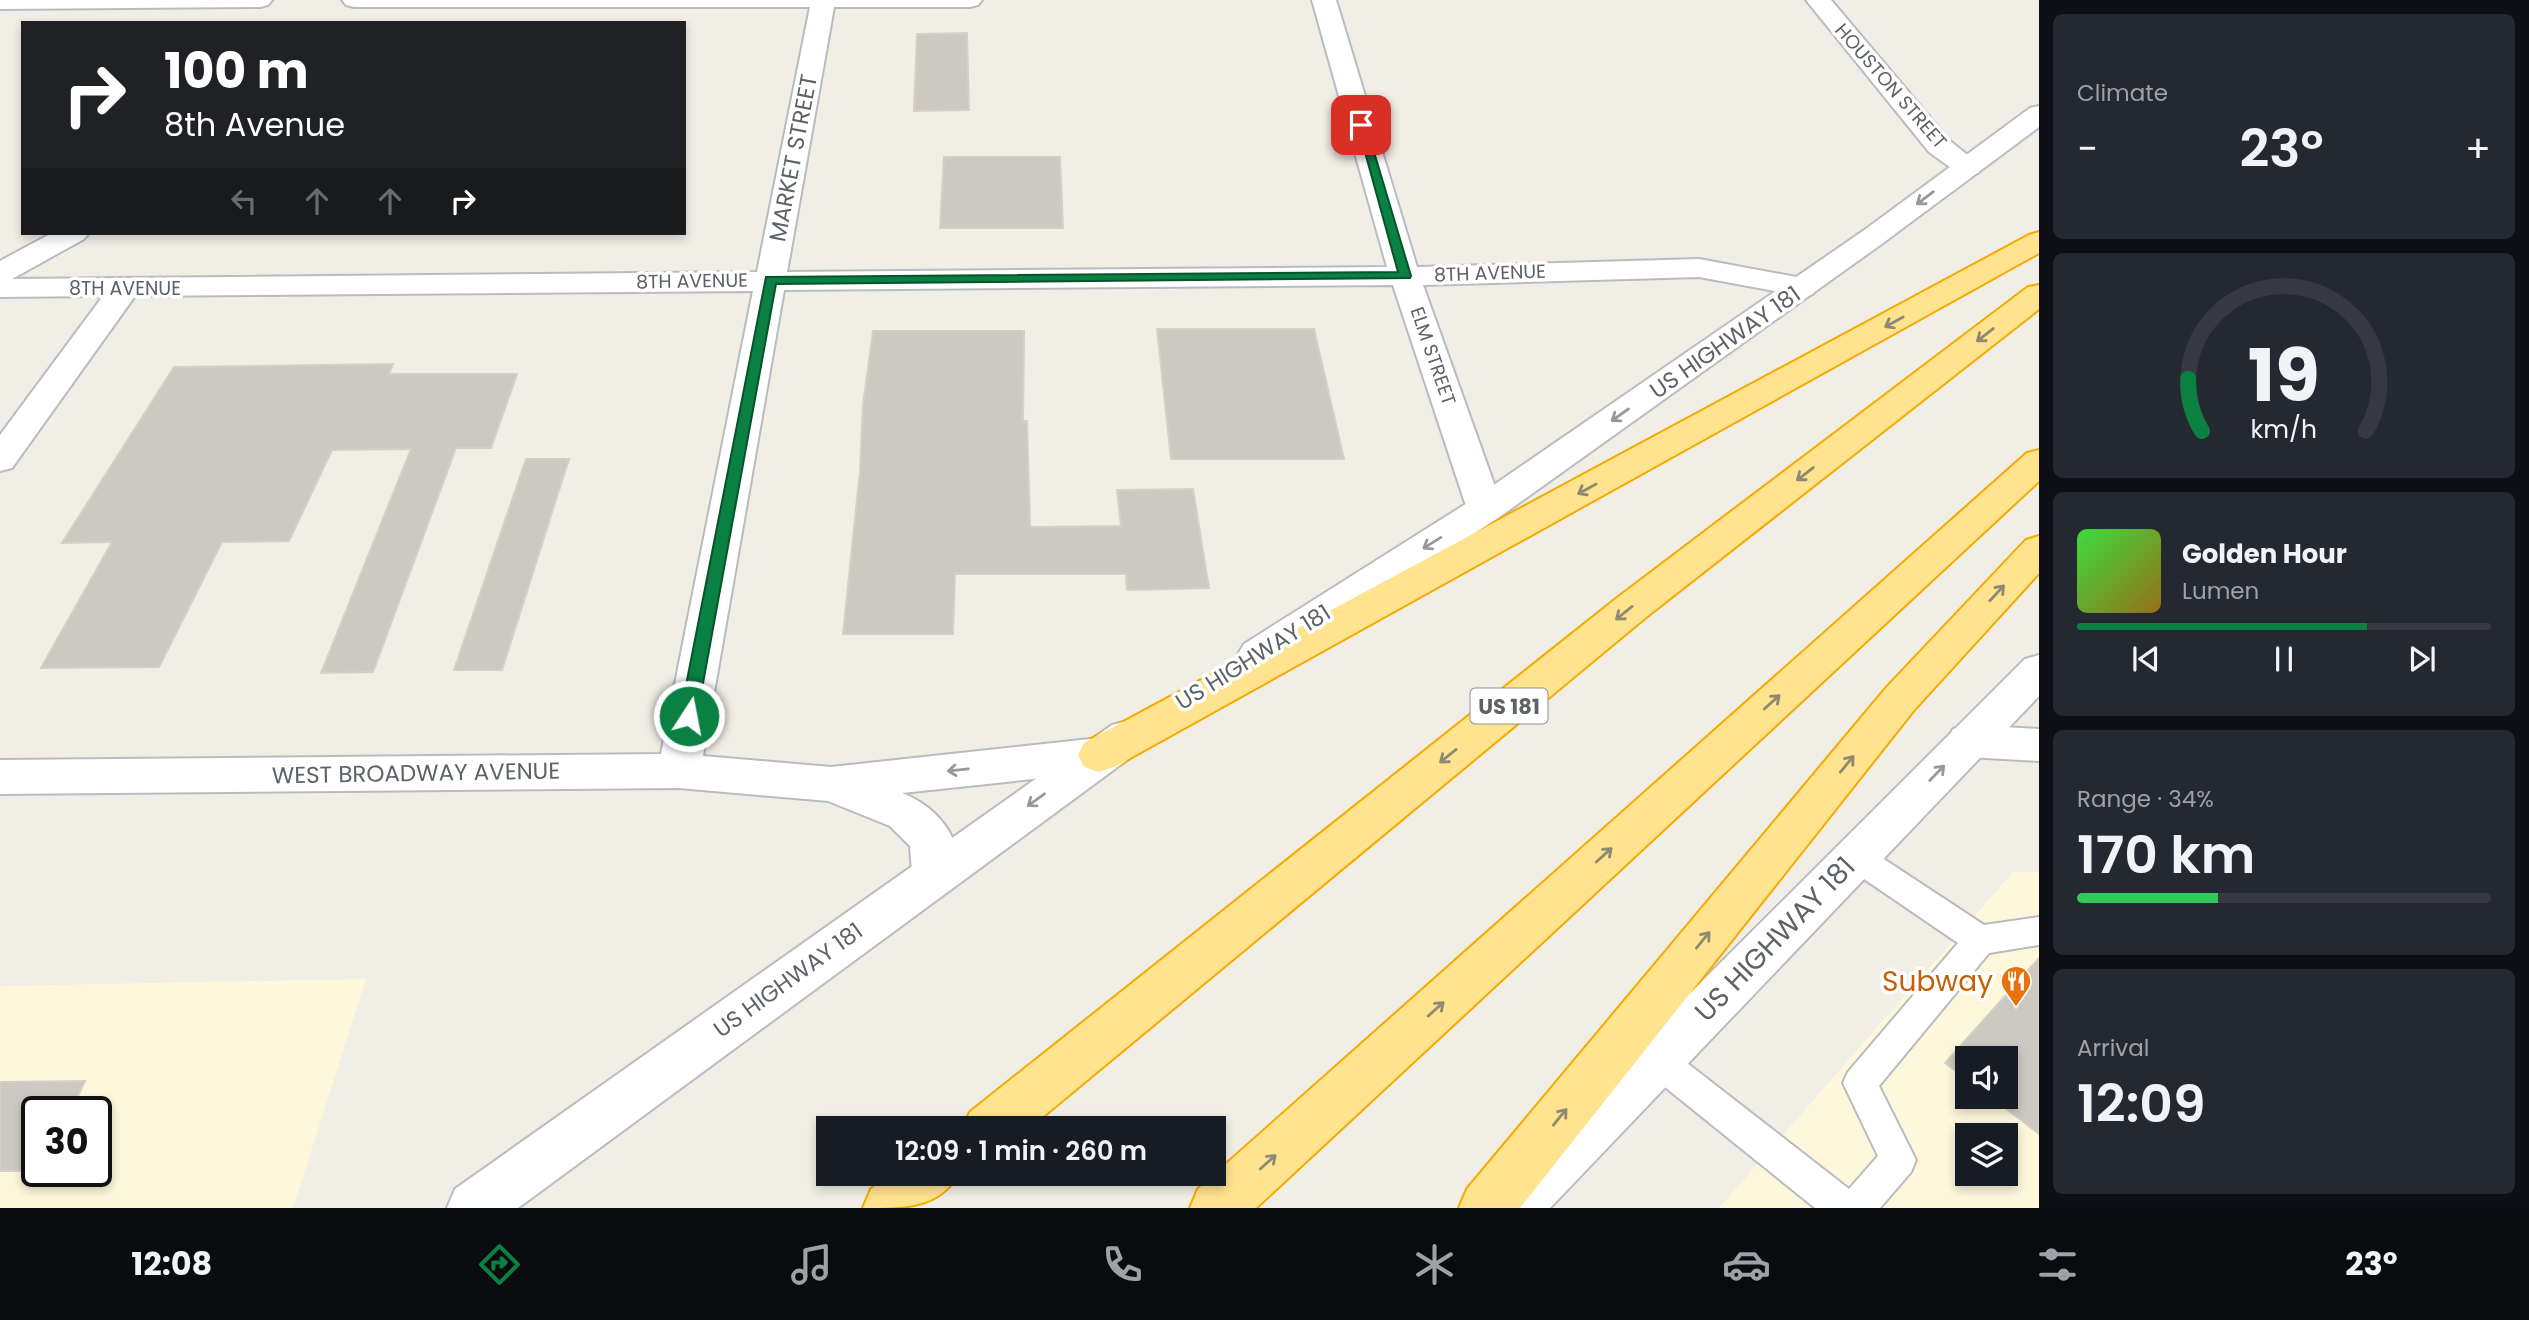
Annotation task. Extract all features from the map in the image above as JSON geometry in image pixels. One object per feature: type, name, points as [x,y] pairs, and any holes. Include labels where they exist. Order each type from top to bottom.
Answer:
[{"type":"highway","points":[[1099,755],[2039,241]]},
{"type":"highway","name":"US 181","points":[[1004,1116],[1631,608],[2039,294]]},
{"type":"highway","points":[[1217,1208],[2039,461]]},
{"type":"highway","points":[[1486,1208],[1900,699],[2039,549]]},
{"type":"highway","points":[[890,1208],[917,1186]]},
{"type":"street","points":[[0,2],[260,0]]},
{"type":"street","points":[[354,0],[970,0]]},
{"type":"street","name":"MARKET STREET","points":[[679,771],[823,0]]},
{"type":"street","name":"ELM STREET","points":[[1324,0],[1405,276],[1485,509]]},
{"type":"street","name":"HOUSTON STREET","points":[[1818,0],[1939,146],[1968,167]]},
{"type":"street","points":[[464,21],[499,1]]},
{"type":"street","name":"US HIGHWAY 181","points":[[474,1208],[1099,755],[1485,509],[1802,287],[2039,114]]},
{"type":"street","points":[[0,273],[70,235]]},
{"type":"street","name":"8TH AVENUE","points":[[0,288],[1405,276],[1699,268],[1802,287]]},
{"type":"street","points":[[0,460],[125,288]]},
{"type":"street","name":"US HIGHWAY 181","points":[[1513,1208],[2039,670]]},
{"type":"street","points":[[1968,741],[2039,744]]},
{"type":"street","name":"WEST BROADWAY AVENUE","points":[[0,778],[679,771],[831,784],[1099,755]]},
{"type":"street","name":"WEST BROADWAY AVENUE","points":[[831,784],[905,813],[932,839],[935,873]]},
{"type":"lane","points":[[1856,857],[1980,940]]},
{"type":"lane","points":[[1856,1208],[1898,1160],[1860,1083],[1980,940],[2039,931]]},
{"type":"lane","points":[[1657,1060],[1844,1208]]},
{"type":"shaded area","points":[[2013,872],[2039,872],[2039,1208],[1719,1208]]},
{"type":"shaded area","points":[[366,979],[293,1208],[0,1208],[0,986]]},
{"type":"building","points":[[967,33],[969,110],[914,111],[917,34]]},
{"type":"building","points":[[944,157],[1060,157],[1063,228],[940,228]]},
{"type":"building","points":[[1157,329],[1314,329],[1344,459],[1171,459]]},
{"type":"building","points":[[873,331],[1024,331],[1023,421],[1027,421],[1030,527],[1121,526],[1117,490],[1193,489],[1209,588],[1127,590],[1126,574],[955,574],[953,634],[843,634],[860,471],[863,405]]},
{"type":"building","points":[[393,364],[389,374],[517,374],[491,448],[456,448],[373,672],[321,673],[411,449],[332,450],[289,541],[222,542],[159,667],[41,668],[112,542],[62,543],[174,367]]},
{"type":"building","points":[[526,459],[569,459],[502,670],[454,670]]},
{"type":"building","name":"Subway","points":[[2039,958],[2039,1134],[2007,1109],[2018,1109],[2018,1046],[1960,1046]]},
{"type":"building","name":"Subway","points":[[1955,1052],[1955,1070],[1945,1063]]},
{"type":"building","points":[[85,1081],[78,1096],[21,1096],[21,1171],[0,1171],[0,1082]]},
{"type":"place","name":"Subway","points":[[2016,1008]]},
{"type":"route","points":[[689,716],[770,280],[1405,276],[1361,125]]}]
